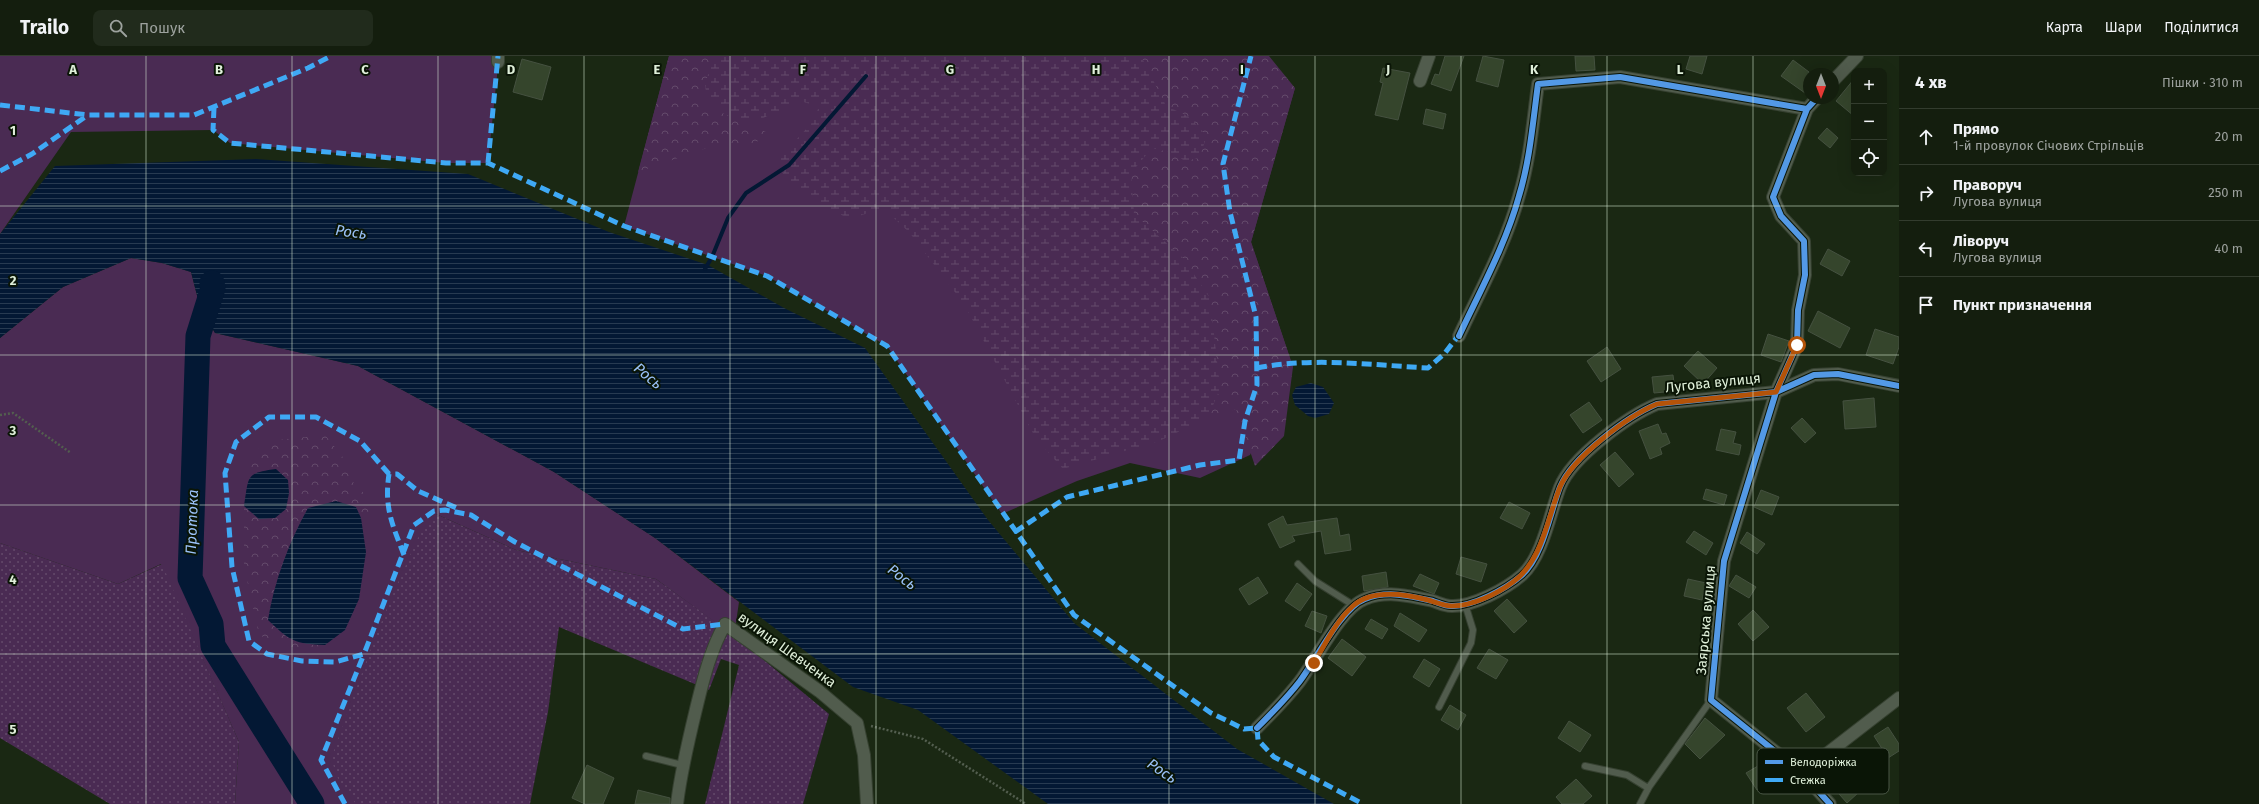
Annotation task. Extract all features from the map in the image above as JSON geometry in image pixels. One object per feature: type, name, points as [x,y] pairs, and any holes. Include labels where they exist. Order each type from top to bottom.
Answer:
[{"type":"street","points":[[1420,81],[1429,56]]},
{"type":"street","points":[[1839,76],[1857,56]]},
{"type":"street","points":[[1459,336],[1485,280],[1519,196],[1527,160],[1538,84],[1620,77],[1807,109],[1812,104]]},
{"type":"street","name":"Заярська вулиця","points":[[1711,700],[1724,561],[1776,392],[1797,345],[1798,310],[1805,275],[1804,241],[1781,216],[1773,198],[1807,109]]},
{"type":"street","name":"Лугова вулиця","points":[[1257,728],[1298,683],[1341,619],[1353,605],[1365,599],[1387,594],[1408,595],[1451,606],[1465,604],[1484,598],[1512,583],[1524,574],[1539,549],[1561,485],[1574,464],[1596,444],[1645,409],[1657,404],[1776,392],[1814,375],[1822,374],[1838,374],[1899,386]]},
{"type":"street","name":"вулиця Шевченка","points":[[677,804],[682,765],[714,645],[725,624],[819,691],[857,723]]},
{"type":"street","points":[[1834,748],[1899,698]]},
{"type":"street","points":[[1711,700],[1771,748]]},
{"type":"street","points":[[857,723],[864,755],[867,804]]},
{"type":"street","points":[[1821,794],[1830,804]]},
{"type":"lane","points":[[1298,564],[1315,581],[1353,605]]},
{"type":"lane","points":[[1439,707],[1471,643],[1473,630],[1465,604]]},
{"type":"lane","points":[[1640,804],[1648,788],[1711,700]]},
{"type":"lane","points":[[646,756],[682,765]]},
{"type":"lane","points":[[1585,766],[1627,774],[1648,788]]},
{"type":"path","points":[[0,415],[14,413],[71,453]]},
{"type":"path","points":[[857,723],[923,739],[1026,804]]},
{"type":"green space","points":[[0,56],[499,56],[488,163],[446,163],[230,143],[213,130],[71,132],[0,234]]},
{"type":"green space","points":[[669,56],[1295,88],[1251,242],[1293,367],[1250,455],[1200,478],[1130,463],[1077,481],[1002,514],[887,346],[767,276],[624,226]]},
{"type":"green space","points":[[669,56],[733,56],[705,84],[697,102],[766,132],[754,145],[715,145],[638,172]]},
{"type":"green space","points":[[714,56],[1141,56],[1166,106],[1188,116],[1207,136],[1199,158],[1185,161],[1172,153],[1152,148],[1131,173],[1134,214],[1183,258],[1210,298],[1220,388],[1208,418],[1159,441],[1063,469],[1035,437],[964,304],[909,232],[883,208],[850,219],[813,202],[784,177],[778,159],[811,124],[819,107],[801,101],[761,119],[737,118],[707,100],[705,84]]},
{"type":"green space","points":[[896,56],[1269,56],[1295,88],[1251,242],[1293,367],[1284,436],[1255,466],[1236,409],[1208,418],[1220,388]]},
{"type":"green space","points":[[131,258],[162,263],[191,272],[200,307],[215,333],[358,366],[554,472],[655,538],[739,602],[734,636],[656,579],[516,550],[436,514],[356,804],[235,804],[239,742],[161,564],[118,584],[0,543],[0,338],[63,287]]},
{"type":"green space","points":[[325,435],[342,456],[355,486],[365,494],[370,510],[361,518],[356,507],[308,508],[297,527],[271,600],[300,644],[325,645],[293,651],[259,635],[244,566],[244,506],[259,519],[256,472],[249,479],[249,457],[268,441]]},
{"type":"green space","points":[[436,514],[516,550],[656,579],[735,636],[829,714],[803,804],[705,804],[739,665],[721,659],[709,690],[559,627],[548,712],[530,804],[356,804],[339,781],[331,759],[384,615],[421,532],[430,519]]},
{"type":"green space","points":[[0,543],[118,584],[162,564],[239,742],[235,804],[110,804],[0,738]]},
{"type":"water","name":"Рось","points":[[256,159],[468,174],[609,232],[708,265],[784,308],[865,348],[988,520],[1074,623],[1237,749],[1334,804],[1048,804],[918,710],[853,687],[655,538],[554,472],[358,366],[215,333],[200,307],[191,272],[162,263],[131,258],[63,287],[0,338],[0,234],[55,166]]},
{"type":"water","points":[[1311,383],[1323,387],[1334,403],[1329,414],[1315,418],[1308,416],[1295,405],[1292,395],[1296,387]]},
{"type":"water","points":[[276,469],[288,480],[289,493],[286,509],[275,518],[259,519],[244,506],[248,482],[250,478],[259,472]]},
{"type":"water","points":[[336,501],[356,507],[361,518],[366,552],[359,599],[345,630],[325,645],[307,644],[288,637],[268,620],[274,591],[283,562],[308,508]]},
{"type":"building","points":[[1445,56],[1464,56],[1451,91],[1431,84],[1435,74],[1439,75]]},
{"type":"building","points":[[1483,56],[1504,60],[1498,87],[1476,81]]},
{"type":"building","points":[[1575,56],[1594,56],[1595,70],[1576,71]]},
{"type":"building","points":[[1690,56],[1707,56],[1702,74],[1686,69]]},
{"type":"building","points":[[522,59],[551,67],[542,100],[513,92]]},
{"type":"building","points":[[1793,60],[1804,68],[1803,92],[1781,76]]},
{"type":"building","points":[[1383,68],[1410,73],[1398,120],[1375,115],[1383,83],[1380,82]]},
{"type":"building","points":[[1851,83],[1851,114],[1839,104],[1839,97]]},
{"type":"building","points":[[1426,109],[1446,114],[1443,129],[1423,124]]},
{"type":"building","points":[[1827,128],[1838,138],[1830,148],[1818,138]]},
{"type":"building","points":[[1828,249],[1850,261],[1842,276],[1820,264]]},
{"type":"building","points":[[1818,311],[1850,328],[1840,348],[1808,331]]},
{"type":"building","points":[[1875,329],[1899,337],[1899,347],[1893,364],[1866,355]]},
{"type":"building","points":[[1768,334],[1789,341],[1781,362],[1761,355]]},
{"type":"building","points":[[1607,347],[1621,369],[1601,382],[1587,361]]},
{"type":"building","points":[[1698,351],[1717,368],[1703,384],[1684,366]]},
{"type":"building","points":[[1673,375],[1675,391],[1654,393],[1652,377]]},
{"type":"building","points":[[1874,398],[1876,427],[1845,429],[1843,401]]},
{"type":"building","points":[[1589,402],[1602,420],[1583,433],[1570,415]]},
{"type":"building","points":[[1802,418],[1816,433],[1805,443],[1791,428]]},
{"type":"building","points":[[1658,424],[1662,434],[1666,433],[1670,443],[1660,448],[1662,454],[1650,459],[1639,431]]},
{"type":"building","points":[[1721,429],[1736,432],[1733,443],[1741,445],[1739,455],[1716,450]]},
{"type":"building","points":[[1615,452],[1634,474],[1619,487],[1600,465]]},
{"type":"building","points":[[1706,489],[1727,495],[1724,505],[1703,499]]},
{"type":"building","points":[[1761,490],[1779,497],[1772,515],[1754,507]]},
{"type":"building","points":[[1509,502],[1530,513],[1522,529],[1500,518]]},
{"type":"building","points":[[1283,516],[1287,525],[1337,518],[1340,536],[1349,534],[1351,550],[1325,554],[1321,531],[1292,536],[1295,541],[1280,548],[1268,524]]},
{"type":"building","points":[[1694,531],[1713,543],[1706,555],[1686,542]]},
{"type":"building","points":[[1747,532],[1765,544],[1757,554],[1740,543]]},
{"type":"building","points":[[1461,557],[1487,564],[1481,582],[1456,574]]},
{"type":"building","points":[[1386,572],[1388,587],[1364,591],[1362,576]]},
{"type":"building","points":[[1420,574],[1439,583],[1434,594],[1413,586]]},
{"type":"building","points":[[1736,575],[1756,587],[1749,598],[1729,586]]},
{"type":"building","points":[[1258,577],[1268,593],[1249,605],[1239,589]]},
{"type":"building","points":[[1688,579],[1706,583],[1702,600],[1684,596]]},
{"type":"building","points":[[1297,583],[1312,594],[1300,611],[1285,601]]},
{"type":"building","points":[[1507,599],[1527,621],[1514,633],[1494,611]]},
{"type":"building","points":[[1753,610],[1769,627],[1753,641],[1738,624]]},
{"type":"building","points":[[1312,611],[1327,616],[1321,633],[1305,626]]},
{"type":"building","points":[[1400,613],[1427,630],[1419,642],[1394,626]]},
{"type":"building","points":[[1371,619],[1388,629],[1382,639],[1365,629]]},
{"type":"building","points":[[1342,639],[1366,657],[1352,676],[1328,658]]},
{"type":"building","points":[[1489,649],[1508,660],[1496,679],[1477,668]]},
{"type":"building","points":[[1424,659],[1440,669],[1429,687],[1413,677]]},
{"type":"building","points":[[1806,693],[1825,717],[1806,732],[1787,708]]},
{"type":"building","points":[[1450,705],[1466,715],[1458,730],[1441,720]]},
{"type":"building","points":[[1705,718],[1725,735],[1700,759],[1685,744]]},
{"type":"building","points":[[1569,721],[1591,735],[1580,752],[1558,738]]},
{"type":"building","points":[[1888,727],[1899,744],[1899,751],[1889,757],[1889,748],[1882,748],[1874,736]]},
{"type":"building","points":[[587,765],[614,778],[603,804],[585,804],[572,798]]},
{"type":"building","points":[[1757,767],[1757,790],[1746,773]]},
{"type":"building","points":[[1576,779],[1592,796],[1583,804],[1562,804],[1556,797]]},
{"type":"building","points":[[638,790],[670,798],[670,804],[635,804]]},
{"type":"building","points":[[1839,794],[1857,794],[1847,803]]},
{"type":"waterway","points":[[705,269],[712,257],[728,218],[746,193],[789,165],[866,76]]},
{"type":"waterway","name":"Протока","points":[[212,283],[213,288],[198,336],[190,578],[211,624],[213,646],[312,804]]},
{"type":"marked path","points":[[0,105],[88,115],[194,115],[308,68],[331,56]]},
{"type":"marked path","points":[[488,163],[498,56]]},
{"type":"marked path","points":[[1015,532],[1067,497],[1200,465],[1239,460],[1245,421],[1257,385],[1256,317],[1230,212],[1223,164],[1251,56]]},
{"type":"marked path","points":[[214,108],[213,130],[230,143],[446,163],[488,163],[624,226],[767,276],[887,346],[1074,615],[1211,713],[1244,729],[1257,728],[1258,740],[1274,757],[1363,804]]},
{"type":"marked path","points":[[0,171],[32,154],[88,115]]},
{"type":"marked path","points":[[1257,368],[1321,362],[1428,368],[1445,353],[1461,332]]},
{"type":"marked path","points":[[389,474],[360,441],[316,417],[269,417],[236,442],[225,473],[232,567],[249,641],[267,654],[302,661],[335,662],[364,654],[414,525],[434,511],[445,510],[471,515],[515,542],[683,629],[725,624]]},
{"type":"marked path","points":[[404,555],[388,506],[389,474],[397,474],[418,491],[459,509]]},
{"type":"marked path","points":[[345,804],[321,760],[364,654]]},
{"type":"cycle path","points":[[1459,336],[1492,267],[1514,214],[1526,169],[1538,84],[1620,77],[1807,109]]},
{"type":"cycle path","points":[[1771,748],[1711,700],[1724,561],[1776,392],[1797,345],[1798,310],[1805,275],[1804,241],[1781,216],[1773,197],[1807,109],[1812,104]]},
{"type":"cycle path","points":[[1257,728],[1300,681],[1338,623],[1356,604],[1373,596],[1390,594],[1425,599],[1446,606],[1459,606],[1469,604],[1488,596],[1507,586],[1522,575],[1529,567],[1541,546],[1560,487],[1566,475],[1576,463],[1602,439],[1645,410],[1657,404],[1776,392],[1814,375],[1838,374],[1899,386]]},
{"type":"cycle path","points":[[1821,794],[1830,804]]},
{"type":"route","points":[[1314,663],[1341,619],[1353,605],[1365,599],[1387,594],[1408,595],[1451,606],[1465,604],[1484,598],[1512,583],[1524,574],[1532,563],[1539,549],[1561,485],[1574,464],[1596,444],[1645,409],[1657,404],[1776,392],[1797,345]]}]
